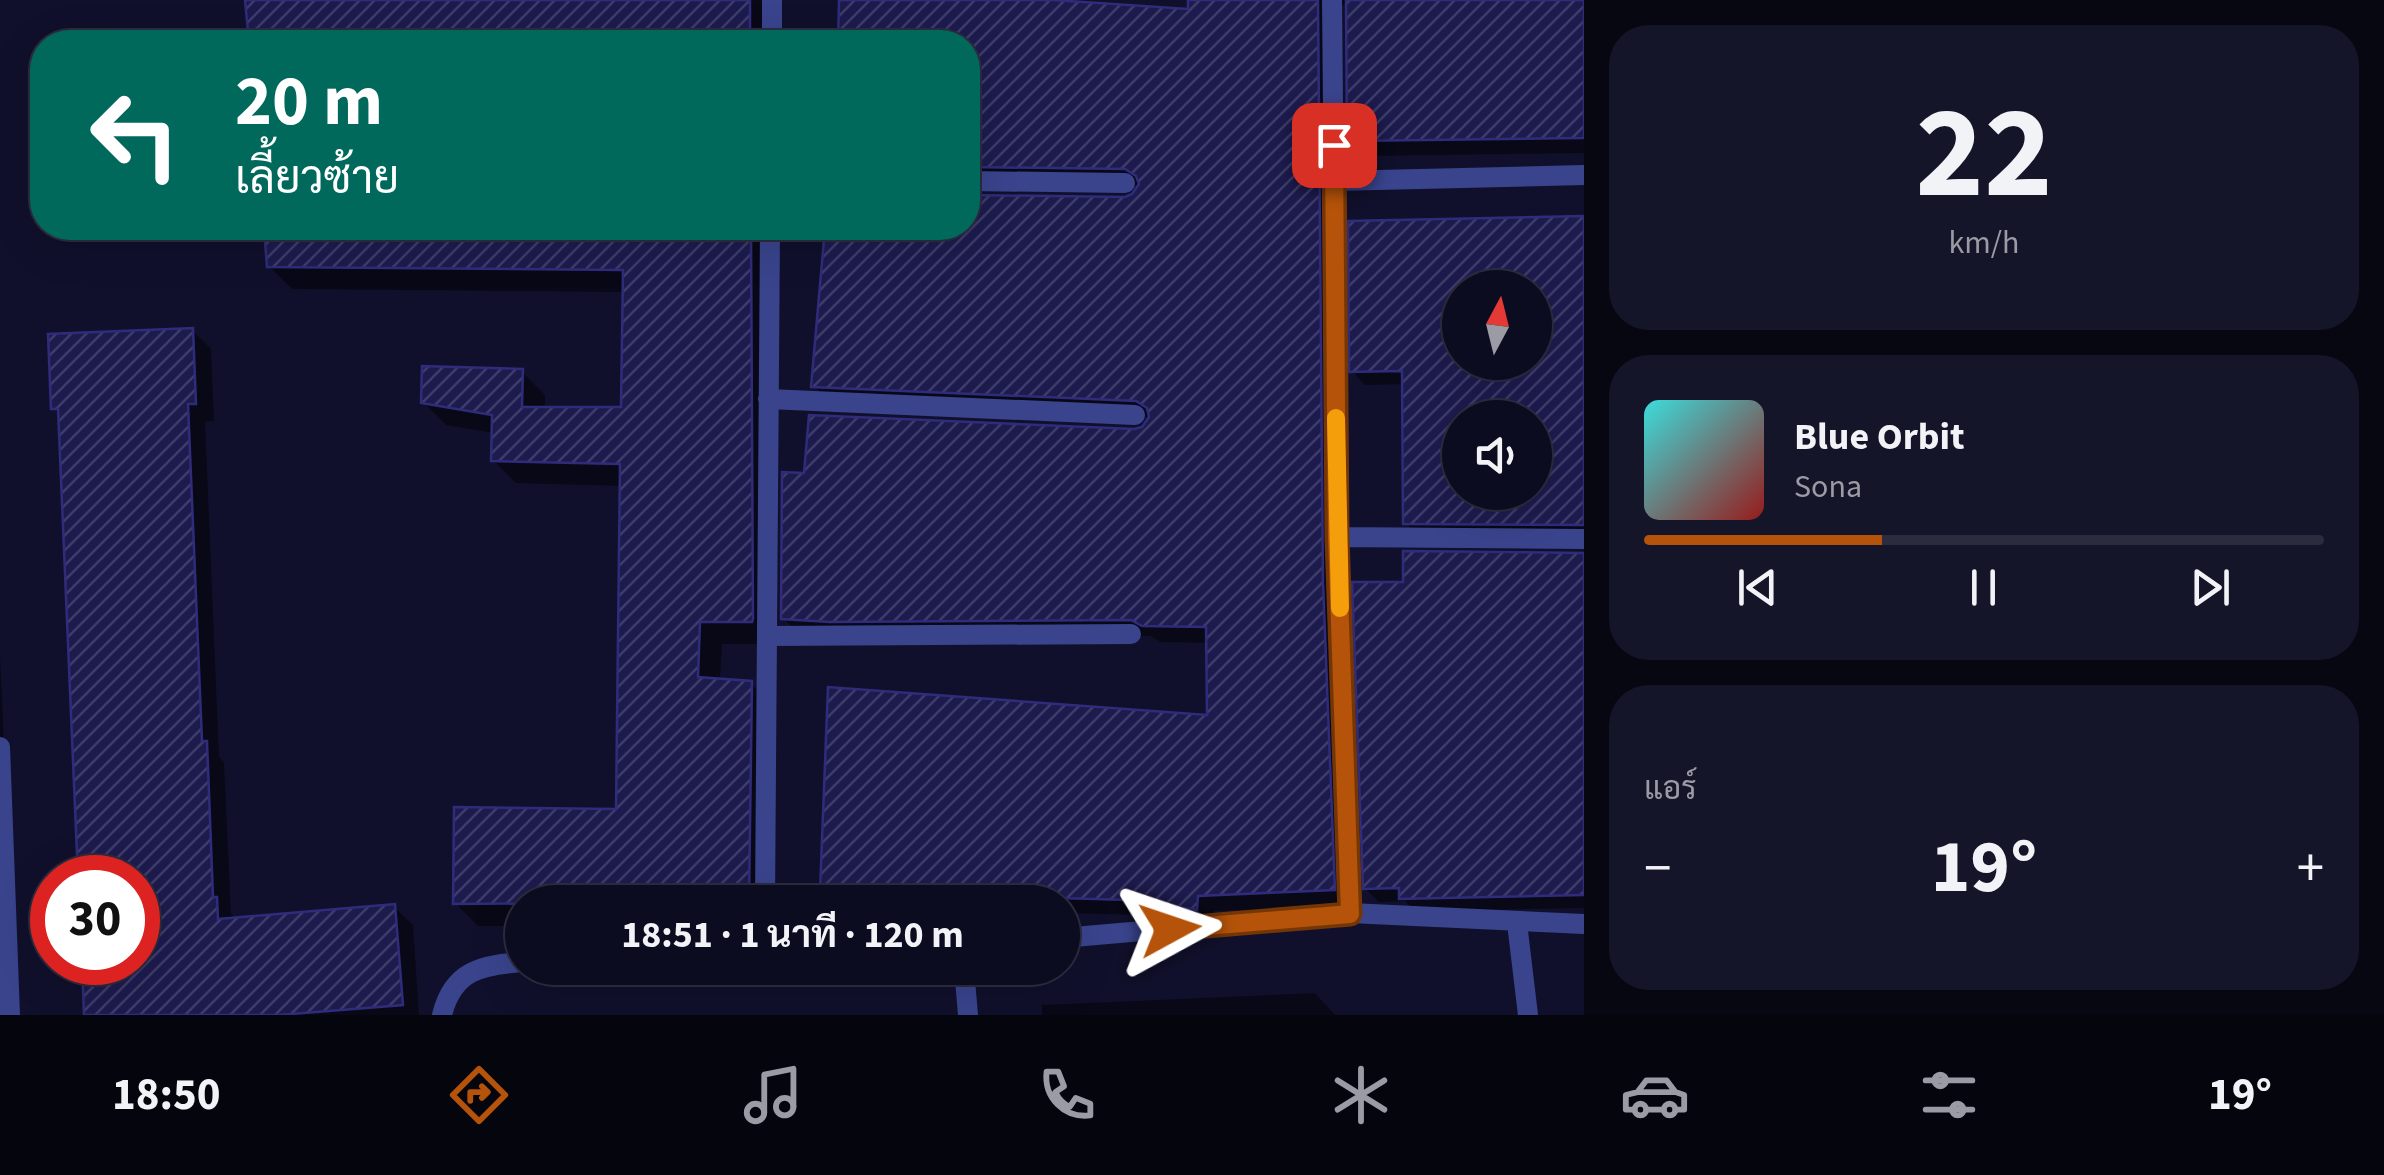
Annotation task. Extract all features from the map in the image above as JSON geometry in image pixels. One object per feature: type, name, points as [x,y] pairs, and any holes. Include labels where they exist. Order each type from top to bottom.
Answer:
[{"type":"street","points":[[772,0],[772,30]]},
{"type":"street","points":[[1332,0],[1337,537],[1350,914]]},
{"type":"street","points":[[1335,181],[1584,175]]},
{"type":"street","points":[[980,181],[1125,183]]},
{"type":"street","points":[[765,885],[770,240]]},
{"type":"street","points":[[768,398],[1135,415]]},
{"type":"street","points":[[1337,537],[1584,539]]},
{"type":"street","points":[[766,636],[1132,634]]},
{"type":"street","points":[[0,747],[10,1015]]},
{"type":"street","points":[[1080,936],[1350,914],[1584,924]]},
{"type":"street","points":[[1517,923],[1528,1015]]},
{"type":"street","points":[[442,1015],[458,980],[488,964],[505,963]]},
{"type":"street","points":[[965,985],[968,1015]]},
{"type":"building","points":[[245,0],[750,0],[750,30],[248,30]]},
{"type":"building","points":[[839,0],[1053,0],[1188,9],[1188,0],[1318,0],[1323,582],[1335,890],[1198,896],[1197,910],[1128,900],[1080,899],[1080,885],[820,885],[828,687],[1207,715],[1206,627],[1142,626],[1131,620],[781,619],[782,472],[804,473],[809,415],[1134,429],[1142,427],[1149,417],[1147,408],[1136,401],[811,387],[824,240],[980,240],[980,195],[1125,197],[1139,184],[1136,176],[1125,169],[980,167],[980,30],[838,30]]},
{"type":"building","points":[[1346,0],[1584,0],[1584,138],[1347,141]]},
{"type":"building","points":[[1584,216],[1584,525],[1403,524],[1402,371],[1349,372],[1348,221]]},
{"type":"building","points":[[265,240],[751,240],[753,619],[700,622],[698,677],[752,681],[749,885],[505,885],[505,904],[453,904],[454,807],[616,809],[620,464],[491,461],[492,415],[421,403],[422,366],[523,369],[522,407],[621,407],[623,270],[267,267]]},
{"type":"building","points":[[193,328],[196,404],[188,404],[202,741],[207,741],[213,897],[217,897],[218,919],[395,904],[403,1005],[279,1015],[84,1015],[83,985],[160,985],[160,855],[77,855],[58,409],[51,409],[48,334]]},
{"type":"building","points":[[1403,551],[1584,553],[1584,895],[1399,899],[1399,888],[1363,889],[1352,582],[1403,582]]},
{"type":"slow traffic","points":[[1336,418],[1340,608]]},
{"type":"route","points":[[1170,929],[1350,914],[1337,537],[1334,145]]}]
